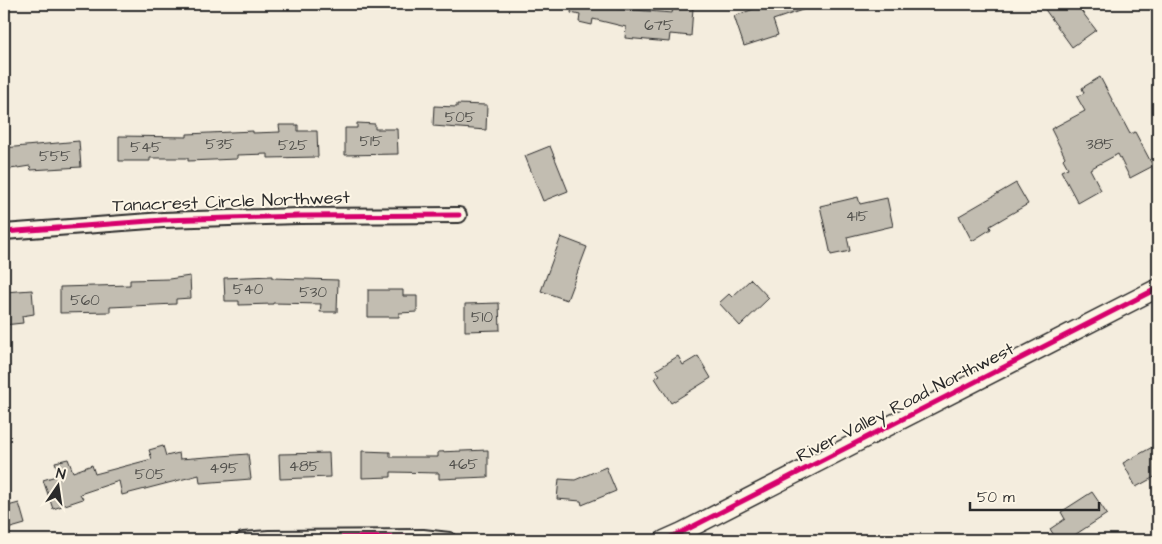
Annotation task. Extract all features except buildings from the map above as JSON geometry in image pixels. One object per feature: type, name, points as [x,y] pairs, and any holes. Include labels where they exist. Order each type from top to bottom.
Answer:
[{"type":"street","name":"Tanacrest Circle Northwest","points":[[4,232],[192,219],[459,215]]},
{"type":"street","name":"River Valley Road Northwest","points":[[664,540],[1158,288]]},
{"type":"street","points":[[243,540],[269,538],[423,537],[449,540]]},
{"type":"cycle path","points":[[4,232],[163,220],[299,216],[459,215]]},
{"type":"cycle path","points":[[664,540],[1158,288]]},
{"type":"cycle path","points":[[243,540],[269,538],[423,537],[449,540]]}]
